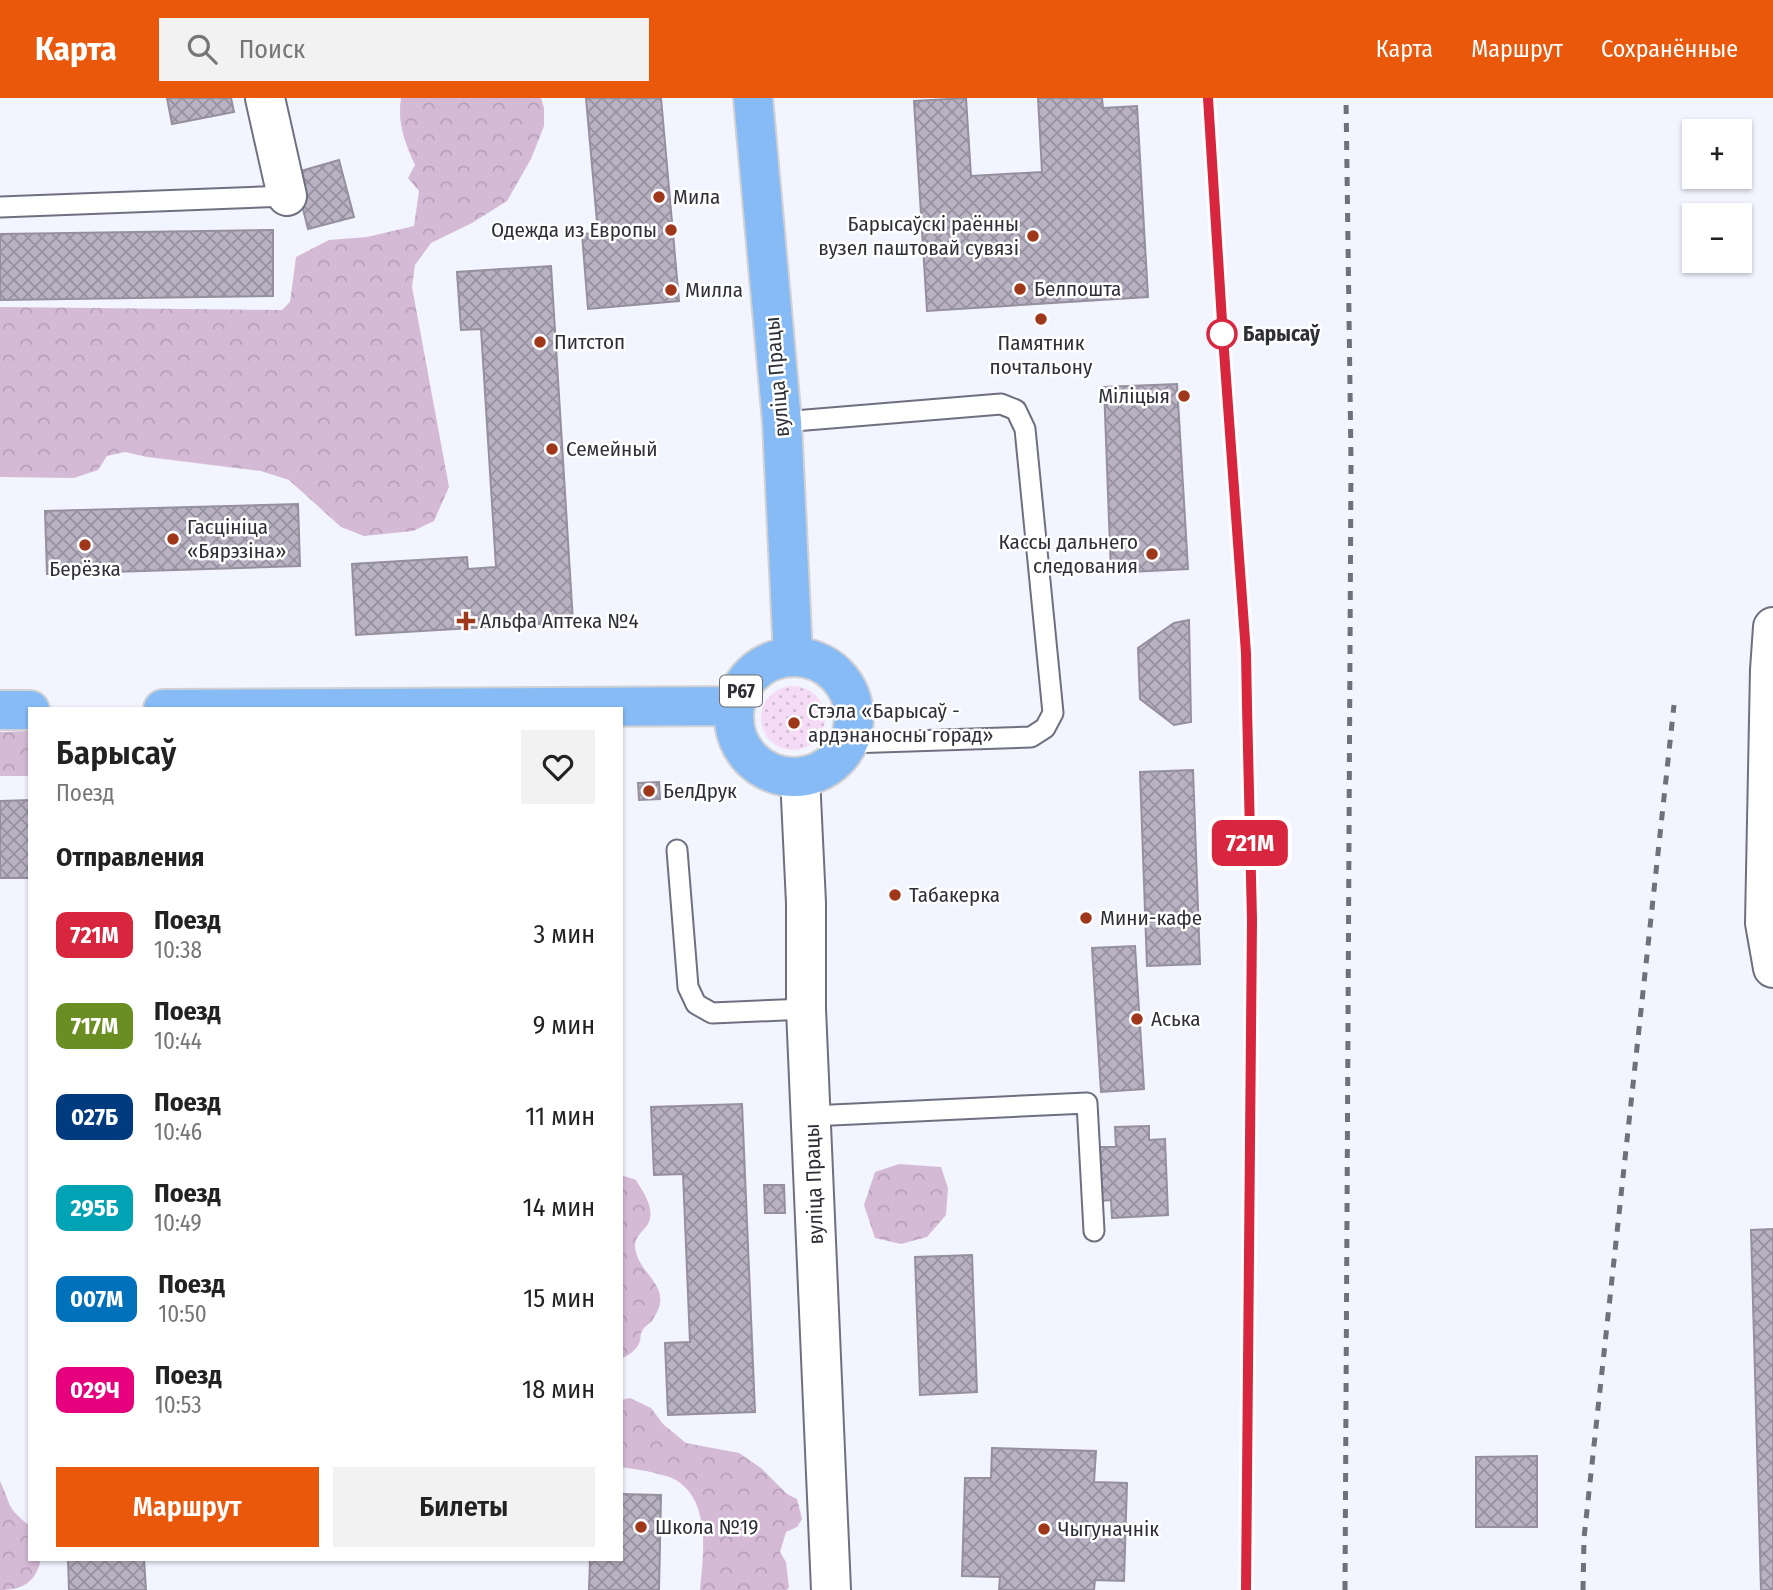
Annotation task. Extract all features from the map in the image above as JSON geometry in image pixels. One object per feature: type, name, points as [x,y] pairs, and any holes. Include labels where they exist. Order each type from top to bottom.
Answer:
[{"type":"main road","points":[[265,98],[287,196]]},
{"type":"main road","name":"вуліца Працы","points":[[753,98],[782,422],[793,656]]},
{"type":"main road","points":[[1773,627],[1765,923],[1773,968]]},
{"type":"main road","points":[[793,656],[812,659],[831,669],[845,683],[853,702],[855,723],[849,743],[837,760],[820,772],[800,777]]},
{"type":"main road","name":"Р67","points":[[793,656],[775,660],[758,669],[745,683],[735,706],[734,719],[738,738],[747,754],[761,768],[779,775],[800,777]]},
{"type":"main road","name":"Р67","points":[[544,707],[735,706]]},
{"type":"main road","points":[[0,710],[28,710]]},
{"type":"main road","name":"вуліца Працы","points":[[800,777],[806,903],[806,1009],[831,1590]]},
{"type":"lane","points":[[0,207],[287,196]]},
{"type":"lane","points":[[782,422],[1000,404],[1016,410],[1025,429],[1053,713],[1045,728],[1031,737],[849,743]]},
{"type":"lane","points":[[677,850],[688,987],[696,1004],[712,1013],[806,1009]]},
{"type":"lane","points":[[811,1116],[1087,1103],[1094,1231]]},
{"type":"shaded area","points":[[793,686],[811,692],[819,700],[825,718],[819,736],[811,744],[793,750],[775,744],[767,736],[761,718],[767,700],[775,692]]},
{"type":"green space","points":[[401,98],[541,98],[544,108],[544,126],[531,159],[507,201],[472,223],[431,243],[415,265],[412,287],[449,487],[434,521],[413,531],[364,536],[341,527],[289,480],[261,471],[125,452],[107,456],[98,470],[74,478],[0,477],[0,307],[282,310],[290,302],[296,257],[329,240],[367,237],[414,226],[419,191],[408,178],[415,165],[403,133]]},
{"type":"green space","points":[[28,731],[28,776],[0,776],[0,732]]},
{"type":"green space","points":[[899,1164],[941,1167],[948,1188],[946,1215],[927,1237],[901,1244],[875,1238],[864,1205],[875,1172]]},
{"type":"green space","points":[[623,1176],[636,1180],[650,1207],[648,1224],[637,1237],[635,1247],[642,1266],[658,1289],[660,1298],[659,1308],[652,1321],[643,1329],[637,1347],[623,1358]]},
{"type":"green space","points":[[630,1398],[651,1408],[663,1424],[686,1443],[739,1453],[761,1468],[787,1494],[797,1499],[802,1519],[797,1527],[786,1532],[780,1552],[786,1562],[789,1587],[787,1590],[700,1590],[703,1532],[696,1504],[679,1482],[652,1472],[623,1467],[623,1400]]},
{"type":"green space","points":[[0,1481],[13,1510],[28,1524],[28,1561],[40,1561],[36,1574],[27,1583],[0,1590]]},
{"type":"building","points":[[167,98],[231,98],[234,112],[172,124]]},
{"type":"building","points":[[586,98],[661,98],[679,301],[588,309],[582,234],[598,233]]},
{"type":"building","name":"Барысаўскі раённы вузел паштовай сувязі","points":[[966,98],[971,176],[1042,172],[1038,98],[1102,98],[1103,108],[1137,106],[1148,297],[927,311],[914,101]]},
{"type":"building","points":[[339,160],[354,217],[308,229],[294,173]]},
{"type":"building","points":[[273,230],[273,296],[0,300],[0,234]]},
{"type":"building","points":[[551,266],[573,622],[356,635],[352,564],[467,557],[468,569],[496,567],[481,329],[461,330],[457,272]]},
{"type":"building","points":[[1177,384],[1188,569],[1111,573],[1104,387]]},
{"type":"building","name":"Гасцініца «Бярэзіна»","points":[[298,504],[300,566],[47,574],[45,511]]},
{"type":"building","points":[[1189,620],[1191,722],[1174,725],[1140,699],[1138,648],[1174,623]]},
{"type":"building","points":[[1193,770],[1200,964],[1147,966],[1140,772]]},
{"type":"building","name":"БелДрук","points":[[659,782],[660,799],[639,800],[638,783]]},
{"type":"building","points":[[28,800],[28,878],[0,878],[0,801]]},
{"type":"building","points":[[1135,946],[1144,1089],[1101,1092],[1092,948]]},
{"type":"building","points":[[742,1104],[755,1412],[668,1415],[665,1343],[690,1342],[683,1174],[654,1175],[651,1107]]},
{"type":"building","points":[[1149,1126],[1149,1140],[1165,1139],[1168,1215],[1112,1218],[1111,1200],[1102,1201],[1100,1147],[1116,1147],[1115,1127]]},
{"type":"building","points":[[764,1185],[784,1185],[785,1213],[765,1213]]},
{"type":"building","points":[[1773,1229],[1773,1590],[1761,1590],[1751,1230]]},
{"type":"building","points":[[972,1255],[977,1392],[920,1395],[915,1257]]},
{"type":"building","name":"Чыгуначнік","points":[[992,1448],[1096,1451],[1094,1482],[1127,1483],[1124,1581],[1095,1580],[1094,1590],[999,1590],[1000,1577],[962,1576],[965,1478],[991,1478]]},
{"type":"building","points":[[1537,1456],[1537,1527],[1476,1527],[1476,1457]]},
{"type":"building","points":[[623,1494],[661,1495],[659,1590],[589,1590],[590,1561],[623,1561]]},
{"type":"building","points":[[68,1561],[144,1561],[146,1590],[69,1590]]},
{"type":"railway","points":[[1208,98],[1222,336],[1246,653],[1252,920],[1246,1590]]},
{"type":"railway","points":[[1345,1590],[1351,461],[1346,98]]},
{"type":"railway","points":[[1583,1590],[1584,1538],[1674,705]]},
{"type":"train","name":"721М","points":[[1208,98],[1246,653],[1252,920],[1246,1590]]},
{"type":"place","name":"Мила","points":[[659,197]]},
{"type":"place","name":"Одежда из Европы","points":[[671,230]]},
{"type":"place","name":"Барысаўскі раённы вузел паштовай сувязі","points":[[1033,236]]},
{"type":"place","name":"Белпошта","points":[[1020,289]]},
{"type":"place","name":"Милла","points":[[671,290]]},
{"type":"place","name":"Памятник почтальону","points":[[1041,319]]},
{"type":"place","name":"Барысаў","points":[[1222,334]]},
{"type":"place","name":"Питстоп","points":[[540,342]]},
{"type":"place","name":"Міліцыя","points":[[1184,396]]},
{"type":"place","name":"Семейный","points":[[552,449]]},
{"type":"place","name":"Гасцініца «Бярэзіна»","points":[[173,539]]},
{"type":"place","name":"Берёзка","points":[[85,545]]},
{"type":"place","name":"Кассы дальнего следования","points":[[1152,554]]},
{"type":"place","name":"Альфа Аптека №4","points":[[466,621]]},
{"type":"place","name":"Стэла «Барысаў - ардэнаносны горад»","points":[[794,723]]},
{"type":"place","name":"БелДрук","points":[[649,791]]},
{"type":"place","name":"Табакерка","points":[[895,895]]},
{"type":"place","name":"Мини-кафе","points":[[1086,918]]},
{"type":"place","name":"Аська","points":[[1137,1019]]},
{"type":"place","name":"Школа №19","points":[[641,1527]]},
{"type":"place","name":"Чыгуначнік","points":[[1044,1529]]}]
